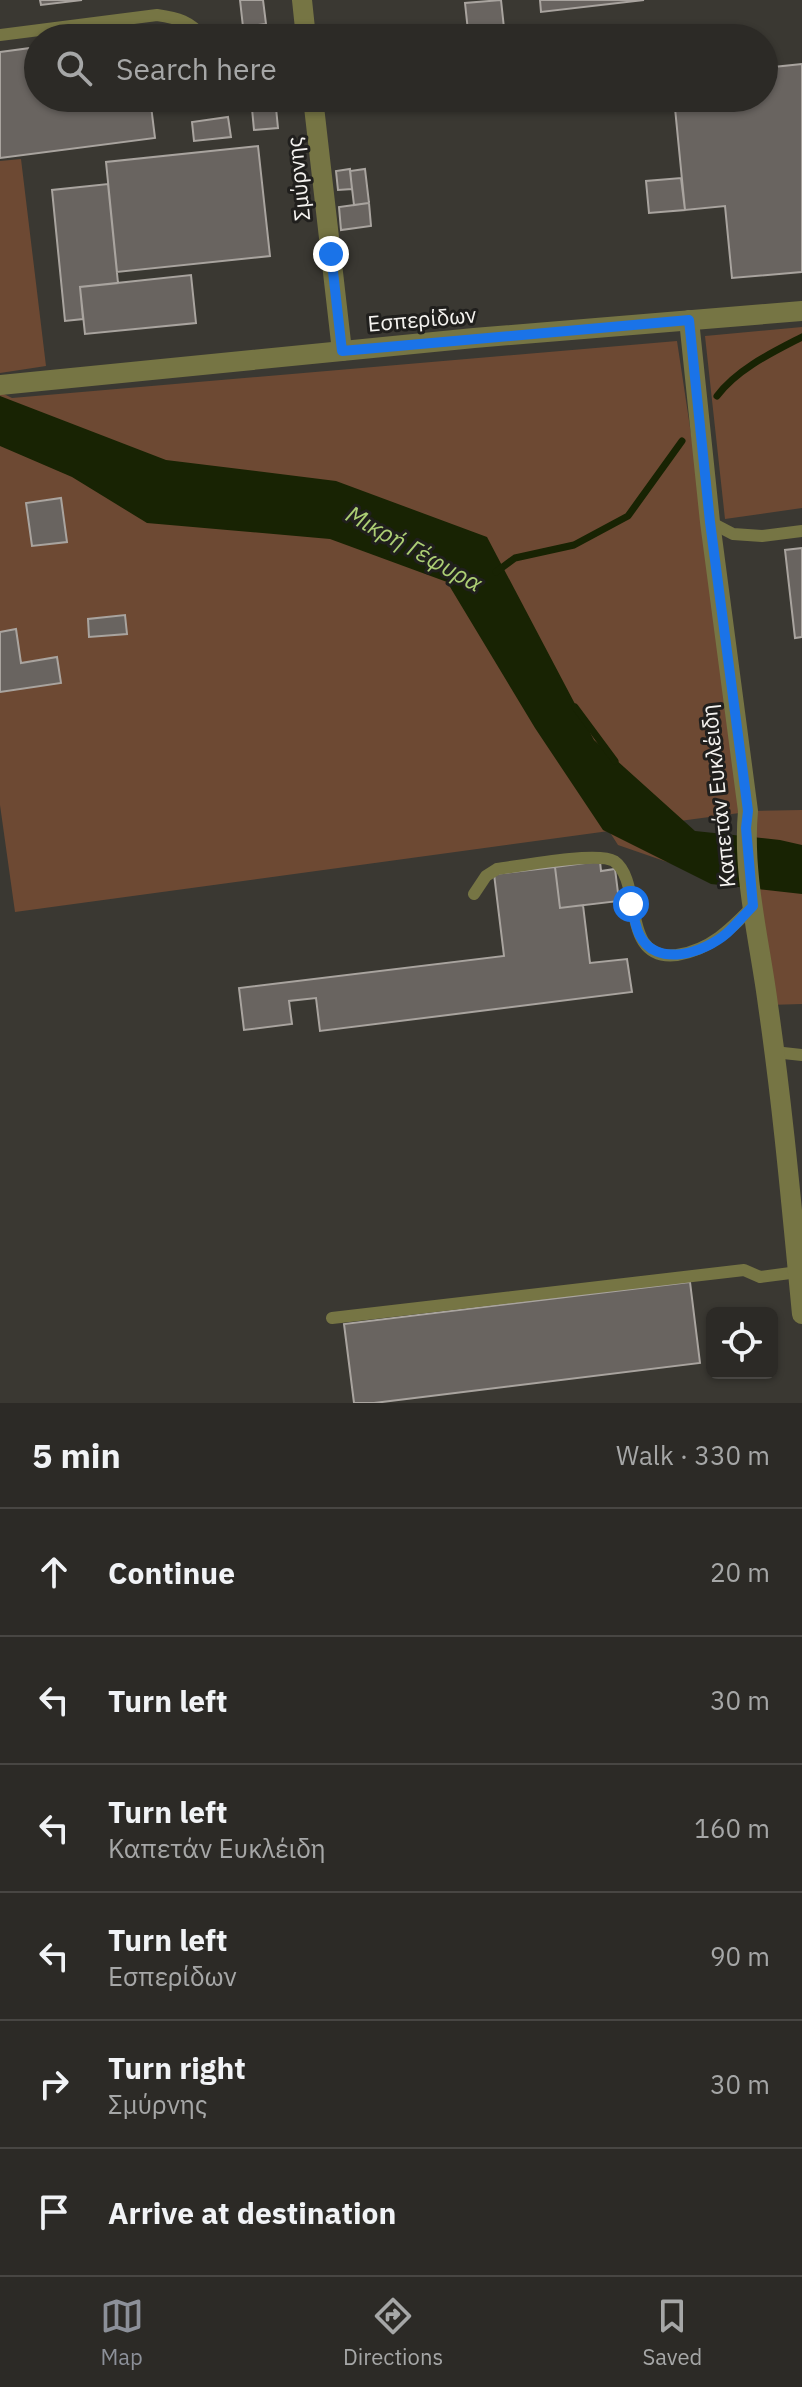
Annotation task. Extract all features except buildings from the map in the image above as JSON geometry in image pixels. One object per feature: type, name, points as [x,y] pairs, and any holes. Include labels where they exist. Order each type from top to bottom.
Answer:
[{"type":"street","points":[[302,0],[305,24]]},
{"type":"street","name":"Σμύρνης","points":[[315,112],[342,351]]},
{"type":"street","name":"Εσπερίδων","points":[[0,385],[342,351],[802,311]]},
{"type":"street","name":"Καπετάν Ευκλέιδη","points":[[689,320],[710,522],[748,811],[746,828],[753,906],[796,1191],[802,1314]]},
{"type":"lane","points":[[86,24],[157,15],[180,18],[190,24]]},
{"type":"lane","points":[[0,35],[24,32]]},
{"type":"lane","points":[[710,522],[733,534],[762,536],[802,531]]},
{"type":"lane","points":[[474,894],[486,876],[497,869],[597,856],[614,861],[623,873],[639,934],[656,952],[670,955],[708,946],[726,934],[753,906]]},
{"type":"lane","points":[[774,1052],[802,1055]]},
{"type":"lane","points":[[332,1318],[744,1270],[760,1277],[798,1272]]},
{"type":"shaded area","points":[[21,159],[46,366],[0,373],[0,161]]},
{"type":"shaded area","points":[[802,327],[802,508],[725,519],[705,336]]},
{"type":"shaded area","points":[[677,341],[748,811],[802,810],[802,1004],[768,1005],[754,884],[699,873],[618,845],[609,831],[15,912],[0,805],[0,392],[12,398]],"holes":[[[747,812],[750,839],[664,835],[657,824]]]},
{"type":"water","points":[[0,396],[166,460],[336,481],[487,537],[594,740],[695,831],[802,845],[802,894],[711,884],[603,830],[535,728],[447,582],[330,539],[147,523],[72,477],[0,446]]},
{"type":"waterway","points":[[717,396],[745,369],[802,337]]},
{"type":"waterway","points":[[496,572],[515,558],[574,545],[628,516],[682,441]]},
{"type":"waterway","name":"Μικρή Γέφυρα","points":[[575,707],[615,761]]},
{"type":"route","points":[[331,254],[342,351],[689,320],[710,522],[748,811],[746,828],[753,906],[726,934],[708,946],[685,954],[670,955],[656,952],[647,945],[639,934],[631,904]]}]
